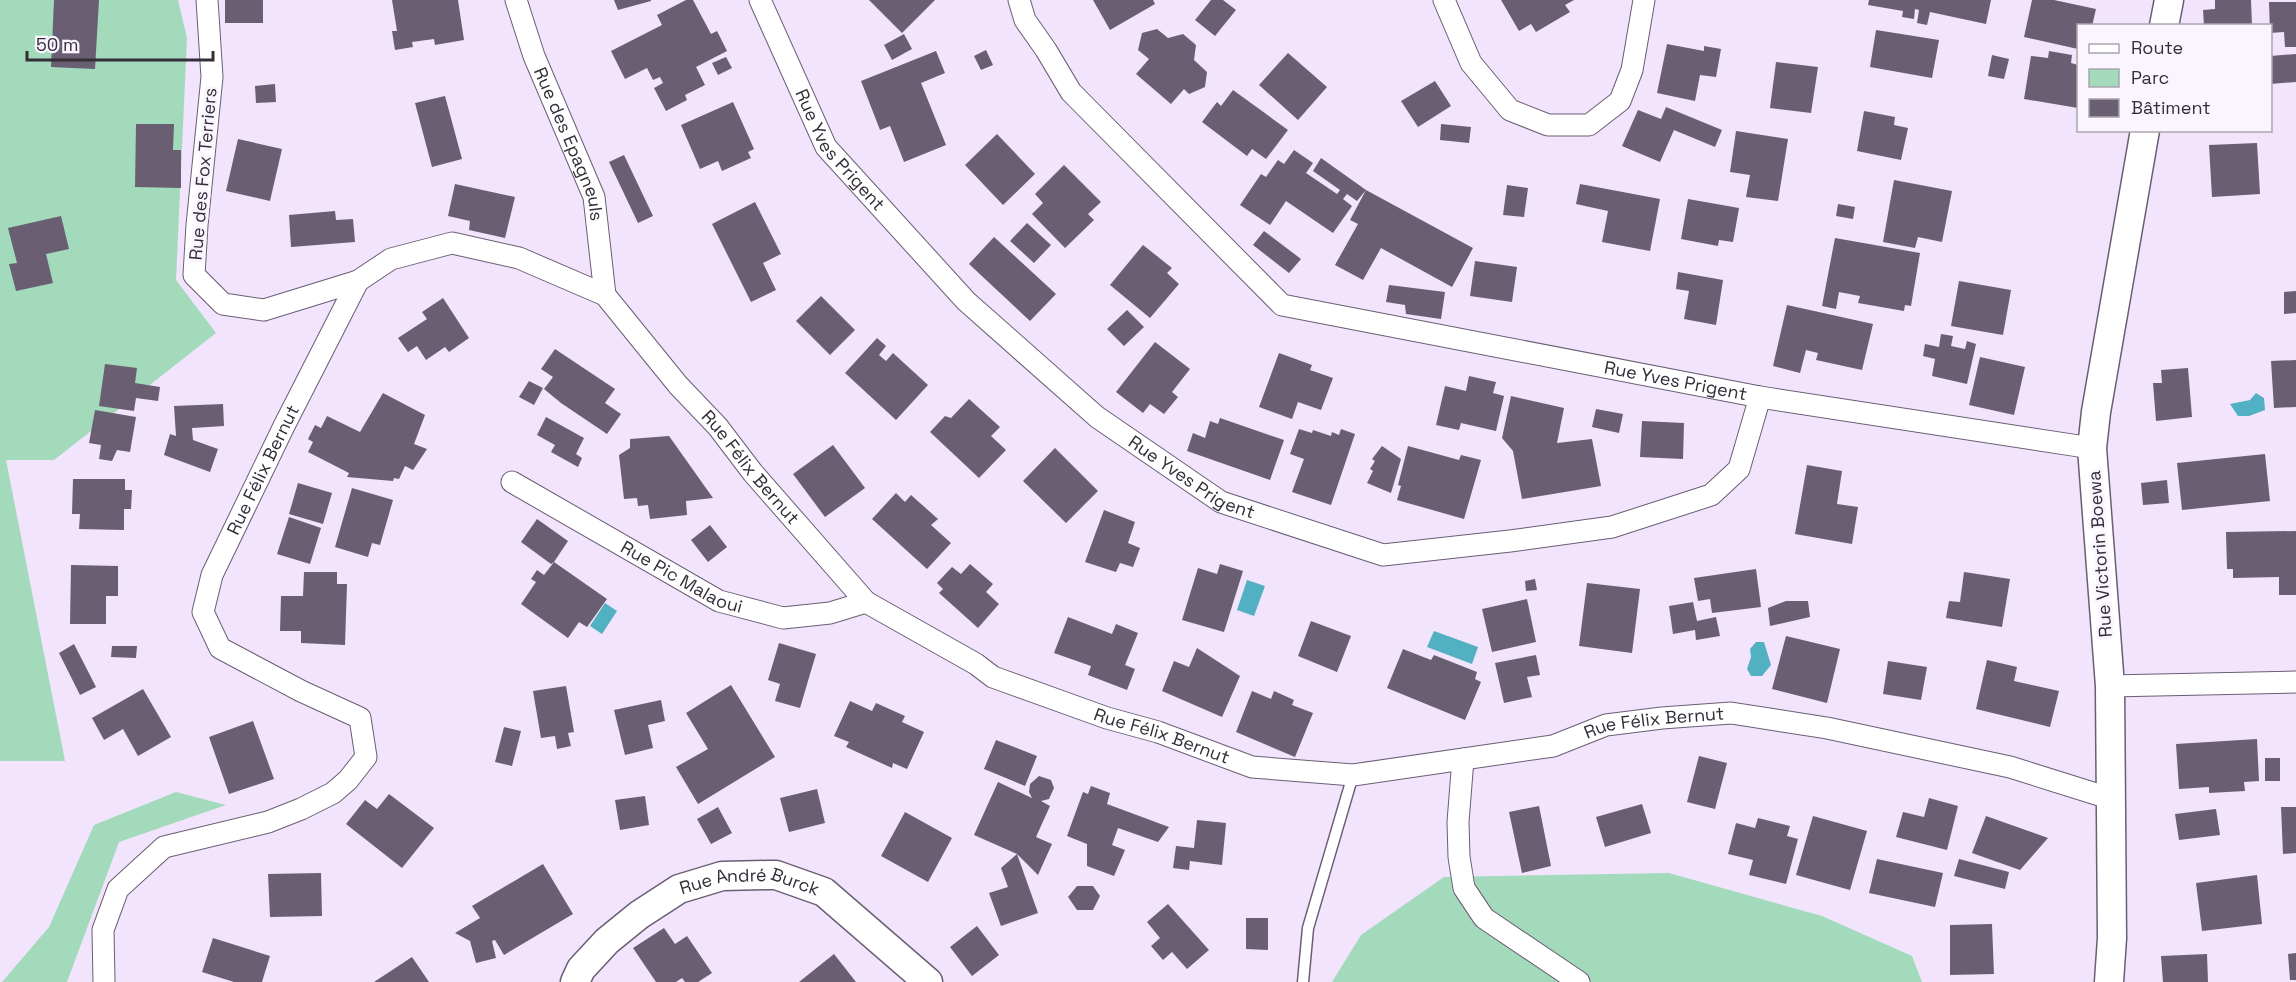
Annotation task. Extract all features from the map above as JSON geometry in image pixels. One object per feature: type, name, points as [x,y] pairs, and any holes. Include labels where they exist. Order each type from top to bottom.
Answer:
[{"type":"street","name":"Rue des Fox Terriers","points":[[207,0],[212,77],[194,275],[223,304],[264,310],[358,281]]},
{"type":"street","name":"Rue des Epagneuls","points":[[516,0],[534,56],[594,197],[605,294]]},
{"type":"street","name":"Rue Yves Prigent","points":[[760,0],[826,147],[966,301],[1096,417],[1221,502],[1383,555],[1612,527],[1711,495],[1739,469],[1760,397]]},
{"type":"street","name":"Rue Yves Prigent","points":[[1019,0],[1025,20],[1071,92],[1282,305],[1760,397],[2092,448]]},
{"type":"street","points":[[1444,0],[1471,63],[1510,110],[1548,125],[1588,124],[1620,101],[1632,70],[1644,0]]},
{"type":"street","points":[[2164,24],[2169,0]]},
{"type":"street","name":"Rue Victorin Boewa","points":[[2109,982],[2112,938],[2110,686],[2092,448],[2096,412],[2145,132]]},
{"type":"street","name":"Rue Félix Bernut","points":[[104,982],[103,930],[118,889],[164,847],[268,822],[302,809],[333,793],[348,780],[366,757],[360,718],[301,691],[220,648],[203,612],[212,575],[358,281],[391,259],[452,243],[519,258],[605,294],[678,385],[718,427],[753,473],[866,602],[976,664],[993,677],[1107,718],[1158,732],[1252,767],[1353,775],[1553,746],[1606,725],[1731,713],[1827,728],[2010,767],[2112,799]]},
{"type":"street","name":"Rue Pic Malaoui","points":[[512,482],[719,601],[783,618],[830,613],[866,602]]},
{"type":"street","points":[[2110,686],[2296,682]]},
{"type":"street","points":[[1463,759],[1458,822],[1459,857],[1464,888],[1484,918],[1580,982]]},
{"type":"street","name":"Rue André Burck","points":[[575,982],[581,969],[607,941],[639,915],[679,889],[722,876],[768,875],[776,875],[824,892],[928,982]]},
{"type":"lane","points":[[1303,982],[1308,928],[1353,775]]},
{"type":"green space","points":[[0,0],[178,0],[187,38],[176,280],[216,333],[54,460],[6,460],[65,761],[0,761]]},
{"type":"green space","points":[[176,792],[226,805],[119,842],[67,982],[2,982],[49,927],[94,825]]},
{"type":"green space","points":[[1669,873],[1822,916],[1912,956],[1922,982],[1332,982],[1361,935],[1444,877]]},
{"type":"water","points":[[2256,393],[2264,398],[2265,410],[2249,416],[2238,416],[2230,404],[2250,400]]},
{"type":"water","points":[[1247,580],[1265,586],[1254,616],[1237,610]]},
{"type":"water","points":[[605,603],[617,611],[602,634],[590,626]]},
{"type":"water","points":[[1434,631],[1478,647],[1472,664],[1427,647]]},
{"type":"water","points":[[1756,642],[1764,642],[1771,665],[1762,676],[1751,676],[1747,669],[1751,657],[1750,649]]},
{"type":"building","points":[[54,0],[99,0],[95,69],[51,67]]},
{"type":"building","points":[[225,0],[263,0],[263,23],[225,23]]},
{"type":"building","points":[[392,0],[458,0],[464,40],[435,45],[434,39],[412,42],[413,47],[395,50],[392,31],[397,31]]},
{"type":"building","points":[[614,0],[651,0],[651,1],[618,10]]},
{"type":"building","points":[[686,0],[693,0],[711,34],[717,31],[727,51],[696,67],[705,85],[685,95],[687,100],[666,111],[654,88],[663,83],[660,77],[653,80],[647,68],[625,79],[611,51],[662,25],[657,15]]},
{"type":"building","points":[[869,0],[935,0],[902,33]]},
{"type":"building","points":[[1093,0],[1153,0],[1155,4],[1110,30]]},
{"type":"building","points":[[1211,0],[1223,0],[1236,10],[1215,36],[1195,20]]},
{"type":"building","points":[[1501,0],[1574,0],[1565,5],[1570,12],[1536,32],[1531,24],[1519,31]]},
{"type":"building","points":[[1869,0],[1991,0],[1986,24],[1930,12],[1927,25],[1917,23],[1919,10],[1915,9],[1914,19],[1902,17],[1903,11],[1868,5]]},
{"type":"building","points":[[2032,0],[2054,0],[2096,9],[2092,24],[2077,24],[2077,49],[2024,37]]},
{"type":"building","points":[[2215,0],[2251,0],[2252,24],[2204,24],[2203,10],[2215,9]]},
{"type":"building","points":[[2269,2],[2296,2],[2296,47],[2285,47],[2284,32],[2272,33],[2272,24],[2270,24]]},
{"type":"building","points":[[1157,29],[1168,38],[1183,34],[1196,45],[1194,60],[1207,72],[1205,87],[1189,94],[1184,89],[1171,104],[1136,74],[1149,59],[1138,50],[1142,33]]},
{"type":"building","points":[[1876,30],[1939,40],[1932,78],[1870,67]]},
{"type":"building","points":[[904,34],[912,49],[892,60],[884,45]]},
{"type":"building","points":[[1667,44],[1704,51],[1704,46],[1721,49],[1716,77],[1700,75],[1695,101],[1657,93]]},
{"type":"building","points":[[986,50],[993,65],[981,70],[974,56]]},
{"type":"building","points":[[936,51],[945,73],[921,83],[946,145],[904,162],[890,126],[880,130],[861,81]]},
{"type":"building","points":[[2049,51],[2072,55],[2071,63],[2077,65],[2077,108],[2024,99],[2031,56],[2048,58]]},
{"type":"building","points":[[1288,53],[1327,87],[1298,120],[1259,85]]},
{"type":"building","points":[[2296,54],[2296,82],[2272,84],[2272,56]]},
{"type":"building","points":[[1992,55],[2009,59],[2004,79],[1988,76]]},
{"type":"building","points":[[726,57],[732,68],[718,75],[712,63]]},
{"type":"building","points":[[1776,62],[1818,67],[1811,113],[1770,108]]},
{"type":"building","points":[[1435,81],[1451,106],[1418,127],[1401,101]]},
{"type":"building","points":[[275,84],[276,102],[256,103],[255,86]]},
{"type":"building","points":[[1233,90],[1288,130],[1266,159],[1252,149],[1247,156],[1202,122],[1217,102],[1221,106]]},
{"type":"building","points":[[445,96],[462,159],[432,167],[415,103]]},
{"type":"building","points":[[733,102],[754,149],[748,152],[751,158],[722,171],[718,161],[700,169],[681,125]]},
{"type":"building","points":[[1666,107],[1722,130],[1715,147],[1674,130],[1660,162],[1622,146],[1638,110],[1661,119]]},
{"type":"building","points":[[1864,111],[1895,117],[1894,125],[1908,128],[1901,160],[1857,151]]},
{"type":"building","points":[[136,124],[174,124],[173,150],[181,150],[181,188],[135,187]]},
{"type":"building","points":[[1441,124],[1471,127],[1469,143],[1440,140]]},
{"type":"building","points":[[1736,131],[1788,139],[1778,201],[1746,197],[1750,175],[1730,172]]},
{"type":"building","points":[[997,134],[1035,174],[1003,205],[965,165]]},
{"type":"building","points":[[238,139],[282,149],[270,201],[226,191]]},
{"type":"building","points":[[2257,143],[2260,194],[2212,197],[2209,145]]},
{"type":"building","points":[[1294,150],[1313,163],[1306,173],[1337,194],[1340,190],[1313,171],[1321,158],[1366,190],[1357,201],[1347,194],[1343,199],[1352,206],[1333,233],[1286,201],[1270,225],[1240,205],[1261,174],[1266,177],[1278,160],[1284,164]]},
{"type":"building","points":[[624,155],[653,216],[638,223],[609,162]]},
{"type":"building","points":[[1064,165],[1101,202],[1088,214],[1094,220],[1065,248],[1032,214],[1043,203],[1035,194]]},
{"type":"building","points":[[1894,180],[1952,191],[1942,242],[1918,237],[1915,248],[1883,242]]},
{"type":"building","points":[[455,184],[515,197],[505,238],[469,230],[470,221],[448,216]]},
{"type":"building","points":[[1580,184],[1660,199],[1650,251],[1602,242],[1608,211],[1576,204]]},
{"type":"building","points":[[1507,185],[1528,188],[1524,217],[1503,215]]},
{"type":"building","points":[[1366,190],[1473,248],[1452,287],[1381,248],[1363,280],[1335,265],[1358,224],[1350,220]]},
{"type":"building","points":[[1688,199],[1739,208],[1733,242],[1719,240],[1718,246],[1681,239]]},
{"type":"building","points":[[755,202],[781,254],[763,263],[776,290],[751,302],[712,224]]},
{"type":"building","points":[[1838,204],[1855,207],[1853,219],[1836,216]]},
{"type":"building","points":[[335,211],[336,220],[353,219],[355,242],[291,247],[289,215]]},
{"type":"building","points":[[61,216],[69,249],[46,254],[53,283],[16,291],[9,264],[17,263],[8,228]]},
{"type":"building","points":[[1027,223],[1051,245],[1034,263],[1010,241]]},
{"type":"building","points":[[1264,231],[1301,259],[1289,273],[1253,245]]},
{"type":"building","points":[[994,237],[1056,294],[1030,321],[969,264]]},
{"type":"building","points":[[1835,238],[1920,253],[1911,306],[1905,305],[1904,311],[1858,303],[1860,296],[1839,292],[1836,309],[1822,306]]},
{"type":"building","points":[[1143,245],[1172,268],[1167,273],[1179,284],[1150,318],[1110,285]]},
{"type":"building","points":[[1475,261],[1517,267],[1512,302],[1470,296]]},
{"type":"building","points":[[1678,272],[1723,280],[1716,325],[1684,319],[1689,291],[1676,289]]},
{"type":"building","points":[[1959,281],[2011,290],[2003,335],[1951,326]]},
{"type":"building","points":[[1389,285],[1445,292],[1441,319],[1406,314],[1405,305],[1386,302]]},
{"type":"building","points":[[2296,291],[2296,313],[2284,314],[2284,292]]},
{"type":"building","points":[[821,296],[855,330],[830,355],[796,321]]},
{"type":"building","points":[[443,298],[469,338],[449,352],[445,347],[426,360],[417,346],[408,352],[398,338],[427,319],[422,312]]},
{"type":"building","points":[[1787,305],[1873,324],[1862,370],[1816,360],[1818,353],[1806,350],[1800,373],[1773,366]]},
{"type":"building","points":[[1127,310],[1144,327],[1124,346],[1107,329]]},
{"type":"building","points":[[1941,334],[1953,336],[1951,346],[1965,349],[1967,341],[1976,344],[1967,384],[1932,376],[1935,359],[1923,356],[1925,344],[1939,347]]},
{"type":"building","points":[[877,338],[886,346],[879,355],[886,361],[893,353],[928,385],[896,420],[845,373]]},
{"type":"building","points":[[1155,342],[1190,369],[1172,392],[1178,397],[1164,414],[1150,404],[1143,413],[1116,392]]},
{"type":"building","points":[[555,349],[615,389],[605,403],[621,414],[607,434],[544,389],[553,377],[541,369]]},
{"type":"building","points":[[1279,353],[1312,365],[1310,370],[1333,378],[1321,410],[1298,402],[1292,419],[1259,407]]},
{"type":"building","points":[[1980,357],[2025,367],[2014,415],[1969,405]]},
{"type":"building","points":[[2296,360],[2296,407],[2274,408],[2271,361]]},
{"type":"building","points":[[105,364],[137,368],[135,383],[160,387],[158,401],[136,398],[134,411],[99,406]]},
{"type":"building","points":[[2188,368],[2192,417],[2156,421],[2153,383],[2162,383],[2161,370]]},
{"type":"building","points":[[1469,376],[1496,382],[1493,393],[1504,396],[1496,431],[1461,423],[1459,430],[1436,425],[1445,386],[1466,391]]},
{"type":"building","points":[[529,381],[543,388],[534,405],[519,397]]},
{"type":"building","points":[[383,393],[425,415],[414,444],[427,449],[413,470],[405,466],[399,479],[394,478],[393,481],[347,477],[349,473],[308,452],[313,442],[308,439],[315,425],[321,428],[327,416],[360,432]]},
{"type":"building","points":[[1511,396],[1564,408],[1557,443],[1592,439],[1601,486],[1522,499],[1513,451],[1502,438]]},
{"type":"building","points":[[969,399],[1000,427],[991,436],[1006,450],[979,478],[930,432],[945,416],[951,418]]},
{"type":"building","points":[[223,404],[224,426],[192,428],[193,440],[218,449],[210,472],[164,455],[170,434],[176,436],[174,406]]},
{"type":"building","points":[[1596,409],[1623,414],[1619,433],[1592,427]]},
{"type":"building","points":[[95,410],[136,417],[130,452],[117,450],[112,461],[99,459],[101,445],[89,443]]},
{"type":"building","points":[[546,417],[584,438],[576,454],[582,458],[578,467],[551,452],[555,445],[537,435]]},
{"type":"building","points":[[1220,418],[1284,440],[1270,480],[1187,451],[1193,433],[1205,438],[1210,421],[1218,424]]},
{"type":"building","points":[[1642,421],[1684,423],[1683,459],[1640,457]]},
{"type":"building","points":[[1299,429],[1312,433],[1313,430],[1331,436],[1332,432],[1339,435],[1341,429],[1355,434],[1331,505],[1292,492],[1304,459],[1290,454]]},
{"type":"building","points":[[669,436],[713,498],[686,501],[687,515],[650,519],[648,505],[638,506],[637,498],[624,499],[619,455],[630,448],[630,439]]},
{"type":"building","points":[[833,445],[865,488],[825,517],[793,474]]},
{"type":"building","points":[[1382,446],[1401,459],[1391,493],[1367,483],[1373,471],[1370,469],[1375,461],[1372,459]]},
{"type":"building","points":[[1408,446],[1459,460],[1461,455],[1481,460],[1464,519],[1397,500],[1401,486],[1398,485]]},
{"type":"building","points":[[1055,448],[1098,491],[1066,523],[1023,481]]},
{"type":"building","points":[[2265,454],[2270,501],[2182,510],[2177,463]]},
{"type":"building","points":[[1807,465],[1842,471],[1837,504],[1858,507],[1852,544],[1795,534]]},
{"type":"building","points":[[73,479],[125,479],[125,490],[132,490],[131,509],[124,509],[124,530],[79,529],[80,514],[72,514]]},
{"type":"building","points":[[2167,480],[2169,503],[2143,505],[2141,483]]},
{"type":"building","points":[[298,483],[332,493],[323,524],[289,514]]},
{"type":"building","points":[[352,488],[393,500],[380,545],[372,543],[368,557],[335,547]]},
{"type":"building","points":[[896,493],[905,502],[911,495],[938,519],[931,525],[951,543],[927,569],[872,519]]},
{"type":"building","points":[[1104,510],[1135,522],[1128,543],[1140,548],[1133,567],[1120,563],[1116,572],[1085,562]]},
{"type":"building","points":[[289,517],[321,528],[310,564],[277,554]]},
{"type":"building","points":[[537,519],[568,541],[551,564],[521,542]]},
{"type":"building","points":[[710,525],[727,547],[708,562],[691,540]]},
{"type":"building","points":[[2296,531],[2296,595],[2279,595],[2279,577],[2233,578],[2233,569],[2227,569],[2226,532]]},
{"type":"building","points":[[554,562],[607,599],[587,627],[579,622],[568,638],[521,604],[536,582],[531,579],[537,570],[544,575]]},
{"type":"building","points":[[970,564],[993,584],[986,592],[999,604],[978,628],[939,593],[943,589],[937,583],[952,567],[961,574]]},
{"type":"building","points":[[1220,564],[1243,571],[1224,632],[1182,620],[1198,568],[1217,574]]},
{"type":"building","points":[[71,565],[118,566],[118,596],[106,596],[106,624],[70,624]]},
{"type":"building","points":[[1756,569],[1761,607],[1712,613],[1710,599],[1698,601],[1694,578]]},
{"type":"building","points":[[304,572],[337,572],[337,584],[347,584],[345,645],[301,643],[301,631],[280,631],[281,596],[303,596]]},
{"type":"building","points":[[1964,572],[2010,579],[2002,627],[1946,618],[1949,601],[1960,602]]},
{"type":"building","points":[[1535,579],[1537,590],[1526,591],[1525,581]]},
{"type":"building","points":[[1587,583],[1640,589],[1632,653],[1579,646]]},
{"type":"building","points":[[1527,599],[1536,642],[1492,652],[1482,609]]},
{"type":"building","points":[[1786,601],[1808,601],[1810,617],[1770,626],[1768,608]]},
{"type":"building","points":[[1693,602],[1697,621],[1716,617],[1720,636],[1696,640],[1695,630],[1673,634],[1669,606]]},
{"type":"building","points":[[1068,617],[1112,634],[1116,624],[1138,633],[1125,665],[1135,669],[1127,690],[1088,675],[1091,666],[1054,653]]},
{"type":"building","points":[[1311,621],[1351,636],[1337,672],[1298,656]]},
{"type":"building","points":[[1786,636],[1840,649],[1827,703],[1772,689]]},
{"type":"building","points":[[779,643],[816,654],[800,708],[775,701],[780,684],[768,680]]},
{"type":"building","points":[[74,644],[96,687],[80,695],[59,653]]},
{"type":"building","points":[[112,646],[137,646],[136,658],[111,657]]},
{"type":"building","points":[[1197,648],[1240,676],[1222,717],[1162,691],[1174,661],[1189,667]]},
{"type":"building","points":[[1403,649],[1431,660],[1434,655],[1477,672],[1475,679],[1481,682],[1465,720],[1387,688]]},
{"type":"building","points":[[1536,655],[1540,675],[1527,677],[1532,697],[1504,703],[1495,663]]},
{"type":"building","points":[[1987,660],[2017,667],[2014,681],[2059,691],[2050,727],[1976,709]]},
{"type":"building","points":[[1888,661],[1927,667],[1921,700],[1883,694]]},
{"type":"building","points":[[731,685],[775,757],[698,804],[676,767],[708,749],[686,713]]},
{"type":"building","points":[[566,686],[574,732],[568,733],[571,746],[557,749],[555,736],[541,738],[533,691]]},
{"type":"building","points":[[143,689],[171,737],[138,756],[123,729],[104,740],[92,718]]},
{"type":"building","points":[[1252,691],[1271,699],[1274,691],[1294,700],[1292,705],[1313,713],[1295,757],[1236,732]]},
{"type":"building","points":[[661,700],[665,721],[648,725],[653,748],[625,755],[614,710]]},
{"type":"building","points":[[850,701],[872,711],[876,703],[905,716],[902,722],[924,732],[907,769],[893,763],[892,768],[846,747],[849,742],[834,736]]},
{"type":"building","points":[[253,721],[274,779],[229,794],[209,737]]},
{"type":"building","points":[[504,727],[521,731],[512,766],[495,762]]},
{"type":"building","points":[[2257,739],[2259,781],[2244,782],[2245,791],[2209,793],[2209,787],[2179,789],[2176,744]]},
{"type":"building","points":[[996,740],[1037,756],[1025,786],[984,769]]},
{"type":"building","points":[[1699,756],[1727,763],[1715,809],[1687,802]]},
{"type":"building","points":[[2265,758],[2280,758],[2280,781],[2265,781]]},
{"type":"building","points":[[1039,776],[1051,780],[1054,788],[1049,799],[1041,801],[1050,806],[1036,837],[1052,844],[1038,875],[1017,854],[974,835],[998,782],[1032,798],[1029,792],[1030,784]]},
{"type":"building","points":[[1091,786],[1110,793],[1107,804],[1169,827],[1158,842],[1118,828],[1112,845],[1125,850],[1114,876],[1087,866],[1087,844],[1067,836],[1083,792],[1088,794]]},
{"type":"building","points":[[817,789],[825,823],[789,832],[780,798]]},
{"type":"building","points":[[389,794],[434,828],[402,868],[346,824],[365,800],[377,809]]},
{"type":"building","points":[[645,796],[649,825],[620,830],[615,800]]},
{"type":"building","points":[[1929,798],[1958,806],[1947,850],[1896,837],[1903,812],[1924,817]]},
{"type":"building","points":[[1642,804],[1651,833],[1605,847],[1596,817]]},
{"type":"building","points":[[1539,806],[1551,866],[1522,873],[1509,812]]},
{"type":"building","points":[[718,807],[732,833],[711,844],[697,819]]},
{"type":"building","points":[[2281,807],[2296,807],[2296,853],[2283,854]]},
{"type":"building","points":[[2216,809],[2220,835],[2179,840],[2175,814]]},
{"type":"building","points":[[905,812],[952,838],[928,882],[881,856]]},
{"type":"building","points":[[1813,816],[1867,831],[1850,890],[1796,875]]},
{"type":"building","points":[[1986,816],[2048,838],[2020,870],[1972,853]]},
{"type":"building","points":[[1758,818],[1790,826],[1787,836],[1798,839],[1786,884],[1749,875],[1753,860],[1728,854],[1736,823],[1755,828]]},
{"type":"building","points":[[1197,820],[1226,823],[1222,865],[1190,861],[1189,870],[1173,868],[1176,846],[1194,848]]},
{"type":"building","points":[[1017,854],[1038,913],[1001,926],[989,893],[1008,887],[1001,868]]},
{"type":"building","points":[[1877,859],[1943,873],[1935,907],[1869,893]]},
{"type":"building","points":[[1959,859],[2009,872],[2005,889],[1954,876]]},
{"type":"building","points":[[543,864],[573,914],[504,955],[495,940],[492,941],[496,958],[476,963],[470,941],[455,933],[480,918],[472,906]]},
{"type":"building","points":[[321,873],[322,916],[270,917],[268,874]]},
{"type":"building","points":[[2257,875],[2262,924],[2202,931],[2196,883]]},
{"type":"building","points":[[1077,886],[1093,886],[1100,896],[1093,910],[1077,910],[1068,897]]},
{"type":"building","points":[[1168,904],[1209,950],[1187,969],[1172,952],[1163,960],[1151,946],[1160,938],[1147,922]]},
{"type":"building","points":[[1246,918],[1268,918],[1268,950],[1246,949]]},
{"type":"building","points":[[1992,924],[1994,974],[1950,975],[1950,925]]},
{"type":"building","points":[[977,926],[999,955],[972,976],[950,947]]},
{"type":"building","points":[[664,928],[675,944],[687,936],[712,973],[698,982],[685,982],[682,978],[676,982],[656,982],[633,948]]},
{"type":"building","points":[[213,938],[270,956],[262,982],[234,982],[202,972]]},
{"type":"building","points":[[2296,953],[2296,980],[2290,980],[2288,954]]},
{"type":"building","points":[[834,954],[856,982],[799,982]]},
{"type":"building","points":[[2207,954],[2208,982],[2163,982],[2161,956]]},
{"type":"building","points":[[412,957],[429,982],[374,982]]}]
